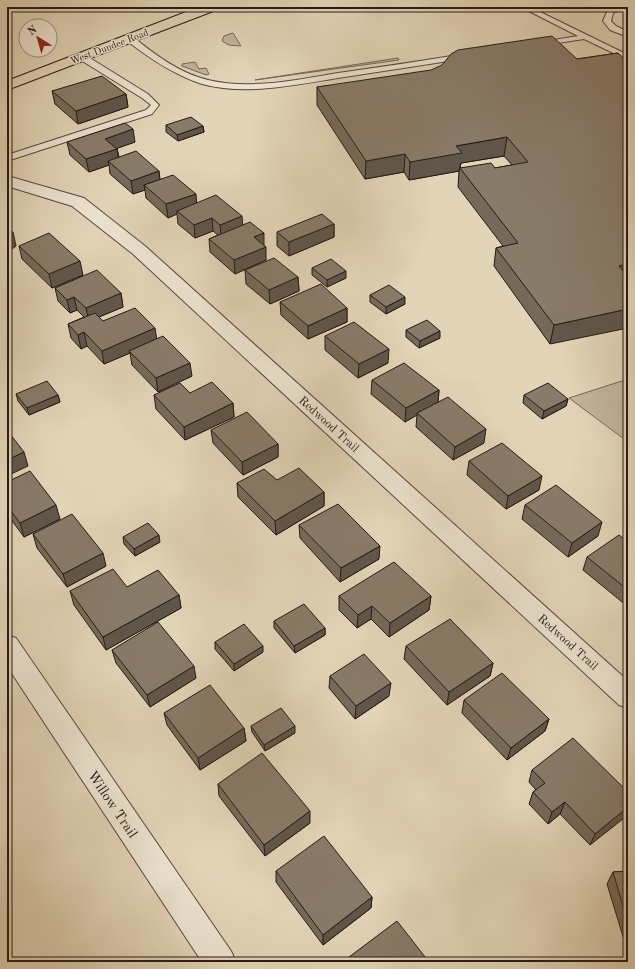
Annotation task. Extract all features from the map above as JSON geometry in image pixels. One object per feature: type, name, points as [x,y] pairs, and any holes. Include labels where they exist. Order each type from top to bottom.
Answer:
[{"type":"main road","name":"West Dundee Road","points":[[7,86],[211,7]]},
{"type":"street","name":"Redwood Trail","points":[[8,180],[78,202],[139,250],[628,697]]},
{"type":"street","name":"Willow Trail","points":[[7,645],[220,962]]},
{"type":"lane","points":[[525,7],[628,58]]},
{"type":"lane","points":[[620,7],[610,11],[607,16],[607,22],[613,28],[628,35]]},
{"type":"lane","points":[[532,45],[585,37]]},
{"type":"lane","points":[[129,38],[144,51],[173,69],[206,82],[246,86],[284,84],[471,55]]},
{"type":"lane","points":[[7,158],[149,112],[155,105],[145,96],[82,57]]},
{"type":"shaded area","points":[[233,33],[241,46],[229,45],[222,41],[224,36]]},
{"type":"shaded area","points":[[398,58],[399,60],[255,80]]},
{"type":"shaded area","points":[[195,62],[199,69],[206,68],[209,74],[206,75],[182,66],[182,64]]},
{"type":"shaded area","points":[[628,379],[628,442],[569,398]]},
{"type":"building","points":[[552,36],[577,59],[618,53],[628,62],[628,264],[619,266],[628,277],[628,309],[554,325],[496,248],[518,243],[460,168],[491,163],[495,168],[528,162],[507,137],[456,146],[462,153],[410,162],[405,154],[366,161],[317,87],[431,70],[442,65],[451,54],[458,50]]},
{"type":"building","points":[[102,76],[126,94],[76,111],[52,91]]},
{"type":"building","points":[[191,117],[203,126],[177,135],[166,125]]},
{"type":"building","points":[[125,123],[133,129],[105,139],[117,149],[86,159],[67,142]]},
{"type":"building","points":[[136,151],[159,171],[131,181],[108,161]]},
{"type":"building","points":[[173,175],[196,194],[166,204],[144,185]]},
{"type":"building","points":[[216,195],[242,216],[220,225],[212,218],[194,225],[177,211]]},
{"type":"building","points":[[322,214],[334,224],[289,242],[277,232]]},
{"type":"building","points":[[250,222],[264,233],[254,237],[266,247],[234,260],[209,239]]},
{"type":"building","points":[[7,230],[13,232],[7,237]]},
{"type":"building","points":[[49,233],[80,261],[49,274],[19,246]]},
{"type":"building","points":[[274,258],[298,277],[269,290],[245,270]]},
{"type":"building","points":[[331,259],[346,271],[327,280],[312,268]]},
{"type":"building","points":[[97,270],[121,293],[86,308],[74,297],[67,300],[55,288]]},
{"type":"building","points":[[321,284],[347,308],[308,326],[280,302]]},
{"type":"building","points":[[389,285],[405,297],[386,307],[370,295]]},
{"type":"building","points":[[135,308],[155,328],[102,351],[84,332],[78,335],[68,324],[95,313],[103,321]]},
{"type":"building","points":[[427,320],[440,331],[420,341],[406,330]]},
{"type":"building","points":[[354,322],[389,349],[359,364],[325,336]]},
{"type":"building","points":[[163,336],[190,363],[156,378],[129,351]]},
{"type":"building","points":[[404,363],[439,390],[406,408],[372,380]]},
{"type":"building","points":[[47,381],[58,395],[27,408],[16,394]]},
{"type":"building","points":[[212,382],[233,403],[184,427],[154,395],[180,383],[190,393]]},
{"type":"building","points":[[548,383],[568,399],[544,411],[524,395]]},
{"type":"building","points":[[448,397],[486,429],[455,447],[417,413]]},
{"type":"building","points":[[247,412],[278,444],[242,462],[211,430]]},
{"type":"building","points":[[7,430],[24,452],[7,460]]},
{"type":"building","points":[[502,443],[542,476],[508,496],[469,461]]},
{"type":"building","points":[[299,468],[324,492],[275,521],[237,483],[264,469],[277,480]]},
{"type":"building","points":[[30,471],[56,505],[20,523],[7,506],[7,482]]},
{"type":"building","points":[[556,485],[602,522],[572,543],[525,505]]},
{"type":"building","points":[[338,504],[380,546],[341,568],[299,525]]},
{"type":"building","points":[[72,514],[103,553],[63,574],[33,534]]},
{"type":"building","points":[[148,523],[159,535],[134,549],[123,537]]},
{"type":"building","points":[[619,535],[628,542],[628,590],[587,557]]},
{"type":"building","points":[[394,562],[431,596],[390,623],[372,606],[358,615],[339,596]]},
{"type":"building","points":[[113,569],[127,587],[158,570],[179,595],[103,637],[70,591]]},
{"type":"building","points":[[304,604],[325,628],[294,646],[274,621]]},
{"type":"building","points":[[450,619],[493,663],[449,692],[406,646]]},
{"type":"building","points":[[158,622],[194,666],[147,695],[112,650]]},
{"type":"building","points":[[244,624],[263,646],[234,664],[215,642]]},
{"type":"building","points":[[364,654],[391,683],[356,706],[330,676]]},
{"type":"building","points":[[502,673],[549,719],[511,748],[464,700]]},
{"type":"building","points":[[210,685],[244,728],[198,758],[164,713]]},
{"type":"building","points":[[281,708],[295,726],[264,745],[251,726]]},
{"type":"building","points":[[573,738],[628,792],[628,807],[595,834],[565,802],[552,812],[533,792],[545,783],[532,770]]},
{"type":"building","points":[[262,753],[310,811],[264,845],[218,784]]},
{"type":"building","points":[[324,836],[372,897],[323,935],[276,871]]},
{"type":"building","points":[[628,871],[628,923],[613,872]]},
{"type":"building","points":[[397,921],[429,962],[353,962],[349,957]]}]
